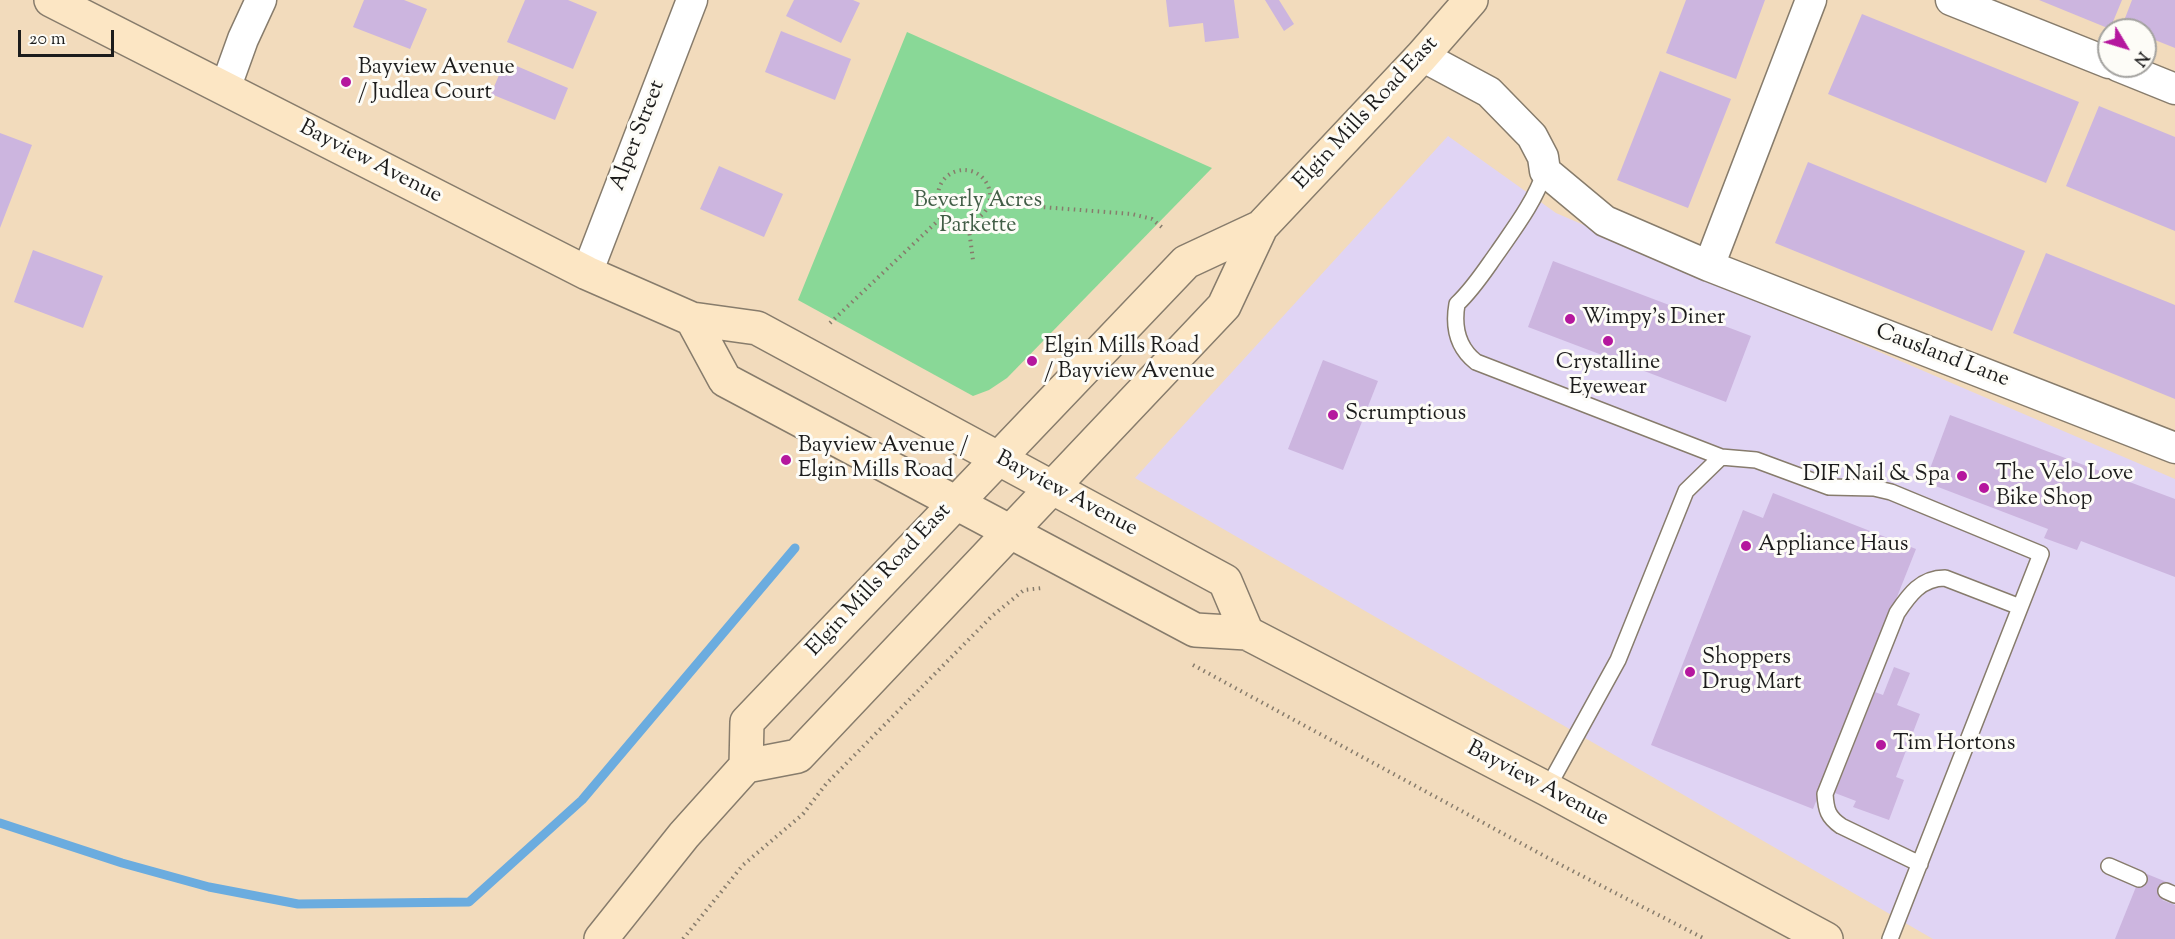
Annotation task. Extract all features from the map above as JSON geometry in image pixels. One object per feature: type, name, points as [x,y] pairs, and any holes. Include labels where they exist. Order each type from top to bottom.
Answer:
[{"type":"main road","name":"Bayview Avenue","points":[[51,0],[587,273],[692,319],[757,328],[1225,581],[1247,633]]},
{"type":"main road","name":"Elgin Mills Road East","points":[[1261,227],[1186,262],[955,502],[747,722],[746,766],[798,756],[1224,306],[1261,227],[1422,56],[1471,0]]},
{"type":"main road","name":"Bayview Avenue","points":[[692,319],[725,380],[1195,630],[1247,633],[1547,789],[1826,939]]},
{"type":"main road","points":[[602,939],[684,835],[746,766]]},
{"type":"street","points":[[225,89],[247,29],[261,0]]},
{"type":"street","name":"Alper Street","points":[[587,273],[692,0]]},
{"type":"street","points":[[1710,266],[1811,0]]},
{"type":"street","points":[[1951,0],[2097,58]]},
{"type":"street","points":[[1422,56],[1489,92],[1532,136],[1544,157],[1545,171]]},
{"type":"street","points":[[2148,78],[2175,89]]},
{"type":"street","name":"Causland Lane","points":[[1545,171],[1605,222],[1710,266],[2175,448]]},
{"type":"lane","points":[[1545,171],[1538,193],[1520,221],[1474,287],[1457,304],[1455,326],[1458,338],[1464,350],[1476,362],[1721,457],[1756,460],[1829,487],[1874,488],[1891,492],[2041,554],[1890,939]]},
{"type":"lane","points":[[1547,789],[1618,660],[1686,491],[1721,457]]},
{"type":"lane","points":[[1920,864],[1857,835],[1830,818],[1826,808],[1825,794],[1897,613],[1909,595],[1924,582],[1935,578],[1945,578],[2020,607]]},
{"type":"lane","points":[[2109,866],[2139,879]]},
{"type":"path","points":[[962,170],[971,170],[985,179],[991,194],[990,203],[982,216],[968,222],[960,222],[945,214],[938,199],[938,190],[947,176],[962,170]]},
{"type":"path","points":[[990,203],[1132,214],[1152,219],[1164,229]]},
{"type":"path","points":[[830,323],[945,214]]},
{"type":"path","points":[[968,222],[973,260]]},
{"type":"path","points":[[683,939],[743,866],[803,814],[826,784],[992,616],[1024,590],[1041,587],[1047,590]]},
{"type":"path","points":[[1186,661],[1561,865],[1705,939]]},
{"type":"shaded area","points":[[1448,136],[1556,213],[2175,479],[2175,939],[1933,939],[1135,478]]},
{"type":"green space","name":"Beverly Acres Parkette","points":[[907,32],[1212,168],[1007,378],[989,390],[973,396],[798,300]]},
{"type":"building","points":[[364,0],[404,0],[427,9],[410,49],[353,27]]},
{"type":"building","points":[[525,0],[568,0],[597,12],[573,69],[507,42]]},
{"type":"building","points":[[794,0],[853,0],[860,3],[841,43],[786,16]]},
{"type":"building","points":[[1166,0],[1234,0],[1239,38],[1205,42],[1203,23],[1169,27]]},
{"type":"building","points":[[1265,0],[1279,0],[1294,24],[1284,31]]},
{"type":"building","points":[[1686,0],[1765,0],[1736,79],[1666,53]]},
{"type":"building","points":[[2039,0],[2122,0],[2115,18],[2097,18],[2097,24]]},
{"type":"building","points":[[2132,0],[2175,0],[2175,48],[2157,41],[2157,18],[2125,18]]},
{"type":"building","points":[[1862,14],[2079,102],[2046,183],[1828,94]]},
{"type":"building","points":[[781,31],[851,59],[835,100],[765,72]]},
{"type":"building","points":[[505,61],[568,88],[555,120],[491,94]]},
{"type":"building","points":[[1660,71],[1731,99],[1688,208],[1617,180]]},
{"type":"building","points":[[2099,106],[2175,137],[2175,231],[2066,186]]},
{"type":"building","points":[[0,133],[32,145],[0,228]]},
{"type":"building","points":[[1808,162],[2025,251],[1992,331],[1775,243]]},
{"type":"building","points":[[719,166],[783,194],[764,237],[700,209]]},
{"type":"building","points":[[33,250],[103,276],[83,328],[14,302]]},
{"type":"building","points":[[2046,253],[2175,305],[2175,399],[2013,333]]},
{"type":"building","points":[[1553,261],[1751,336],[1726,402],[1528,327]]},
{"type":"building","name":"Scrumptious","points":[[1323,360],[1378,381],[1343,470],[1288,449]]},
{"type":"building","points":[[1950,415],[2175,499],[2175,577],[2081,541],[2077,550],[2044,538],[2048,529],[1925,482]]},
{"type":"building","points":[[1773,493],[1916,549],[1813,809],[1651,745],[1743,510],[1763,518]]},
{"type":"building","name":"Tim Hortons","points":[[1894,667],[1910,673],[1897,705],[1920,714],[1896,777],[1904,780],[1889,820],[1853,807],[1856,801],[1835,793],[1875,692],[1883,695]]},
{"type":"building","points":[[2142,872],[2169,883],[2162,900],[2175,905],[2175,939],[2115,939]]},
{"type":"waterway","points":[[0,823],[122,863],[209,887],[298,904],[469,902],[582,800],[795,548]]},
{"type":"place","name":"Bayview Avenue / Judlea Court","points":[[346,82]]},
{"type":"place","name":"Wimpy's Diner","points":[[1570,319]]},
{"type":"place","name":"Crystalline Eyewear","points":[[1608,341]]},
{"type":"place","name":"Elgin Mills Road / Bayview Avenue","points":[[1032,361]]},
{"type":"place","name":"Scrumptious","points":[[1333,415]]},
{"type":"place","name":"Bayview Avenue / Elgin Mills Road","points":[[786,460]]},
{"type":"place","name":"DIF Nail & Spa","points":[[1962,476]]},
{"type":"place","name":"The Velo Love Bike Shop","points":[[1984,488]]},
{"type":"place","name":"Appliance Haus","points":[[1746,546]]},
{"type":"place","name":"Shoppers Drug Mart","points":[[1690,672]]},
{"type":"place","name":"Tim Hortons","points":[[1881,745]]}]
